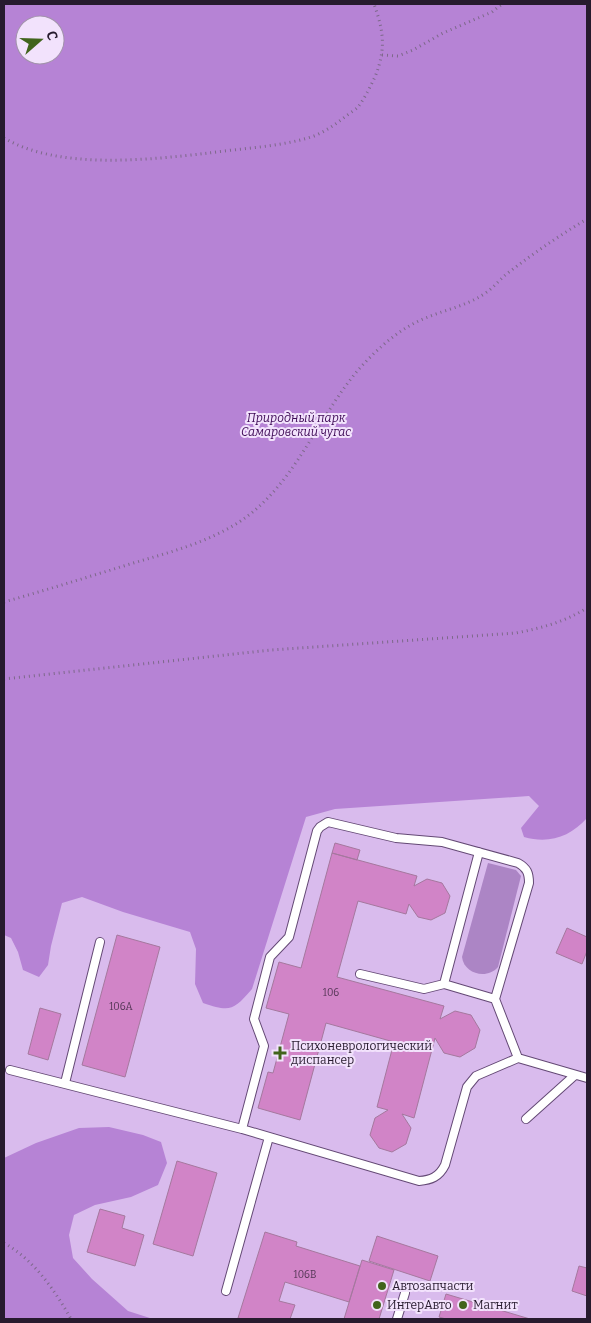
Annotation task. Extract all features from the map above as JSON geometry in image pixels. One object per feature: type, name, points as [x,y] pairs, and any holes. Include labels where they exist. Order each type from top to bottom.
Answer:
[{"type":"lane","points":[[242,1129],[264,1046],[254,1019],[270,956],[289,936],[320,826],[328,822],[396,838],[442,842],[524,866],[529,876],[529,883],[495,999],[518,1058]]},
{"type":"lane","points":[[444,984],[479,852]]},
{"type":"lane","points":[[65,1083],[100,942]]},
{"type":"lane","points":[[360,974],[424,989],[444,984],[495,999]]},
{"type":"lane","points":[[10,1070],[242,1129],[419,1181],[428,1180],[441,1172],[445,1165],[467,1087],[476,1076],[518,1058],[587,1078]]},
{"type":"lane","points":[[526,1119],[575,1075]]},
{"type":"lane","points":[[226,1291],[269,1137]]},
{"type":"lane","points":[[397,1319],[405,1293]]},
{"type":"path","points":[[4,138],[15,145],[52,156],[114,161],[173,157],[281,143],[314,136],[333,126],[358,107],[369,89],[380,63],[384,45],[382,27],[374,4]]},
{"type":"path","points":[[382,55],[398,56],[413,50],[443,33],[486,15],[502,4]]},
{"type":"path","points":[[4,602],[198,544],[236,524],[262,504],[286,478],[338,398],[359,370],[384,344],[409,326],[460,307],[486,292],[535,252],[587,220]]},
{"type":"path","points":[[4,679],[271,650],[516,633],[543,628],[565,621],[587,608]]},
{"type":"path","points":[[4,1243],[20,1252],[44,1276],[71,1319]]},
{"type":"shaded area","points":[[488,863],[516,870],[521,876],[498,967],[493,971],[482,974],[467,968],[462,957]]},
{"type":"green space","name":"Природный парк Самаровский чугас","points":[[4,4],[587,4],[587,818],[574,830],[566,834],[542,840],[524,837],[521,828],[539,806],[529,796],[335,809],[306,817],[252,989],[240,1002],[231,1008],[219,1008],[203,1003],[195,984],[196,949],[190,932],[123,912],[82,897],[62,903],[48,965],[39,977],[23,970],[18,952],[11,938],[4,935]]},
{"type":"green space","points":[[109,1127],[143,1135],[161,1142],[167,1163],[158,1185],[131,1197],[95,1205],[74,1215],[69,1235],[73,1258],[92,1279],[128,1311],[153,1319],[4,1319],[4,1158],[36,1143],[79,1128]]},
{"type":"building","points":[[335,843],[360,850],[357,860],[332,853]]},
{"type":"building","points":[[332,853],[417,876],[414,886],[427,879],[442,883],[450,896],[445,913],[431,920],[418,917],[409,904],[406,914],[358,901],[337,977],[444,1006],[440,1019],[455,1011],[471,1015],[480,1030],[475,1048],[460,1057],[444,1053],[435,1038],[414,1118],[402,1114],[411,1128],[406,1144],[392,1152],[379,1148],[370,1135],[375,1118],[388,1110],[377,1107],[394,1042],[326,1023],[300,1120],[258,1108],[268,1072],[273,1073],[289,1014],[266,1008],[279,962],[301,968]]},
{"type":"building","points":[[567,928],[587,937],[587,951],[582,964],[556,953]]},
{"type":"building","points":[[117,935],[160,947],[125,1077],[82,1065]]},
{"type":"building","points":[[40,1008],[61,1014],[48,1060],[28,1054]]},
{"type":"building","points":[[177,1161],[217,1173],[193,1256],[153,1244]]},
{"type":"building","points":[[100,1209],[125,1216],[122,1228],[144,1235],[135,1266],[87,1252]]},
{"type":"building","points":[[265,1232],[297,1242],[296,1246],[360,1266],[349,1302],[285,1282],[279,1301],[295,1305],[290,1319],[238,1318]]},
{"type":"building","points":[[377,1236],[438,1256],[430,1281],[369,1261]]},
{"type":"building","points":[[362,1260],[394,1270],[379,1319],[344,1319]]},
{"type":"building","points":[[579,1266],[587,1268],[587,1296],[572,1291]]},
{"type":"building","name":"Магнит","points":[[446,1294],[530,1319],[446,1319],[439,1317]]},
{"type":"place","name":"Психоневрологический диспансер","points":[[280,1053]]},
{"type":"place","name":"Автозапчасти","points":[[382,1286]]},
{"type":"place","name":"ИнтерАвто","points":[[377,1305]]},
{"type":"place","name":"Магнит","points":[[463,1305]]}]
